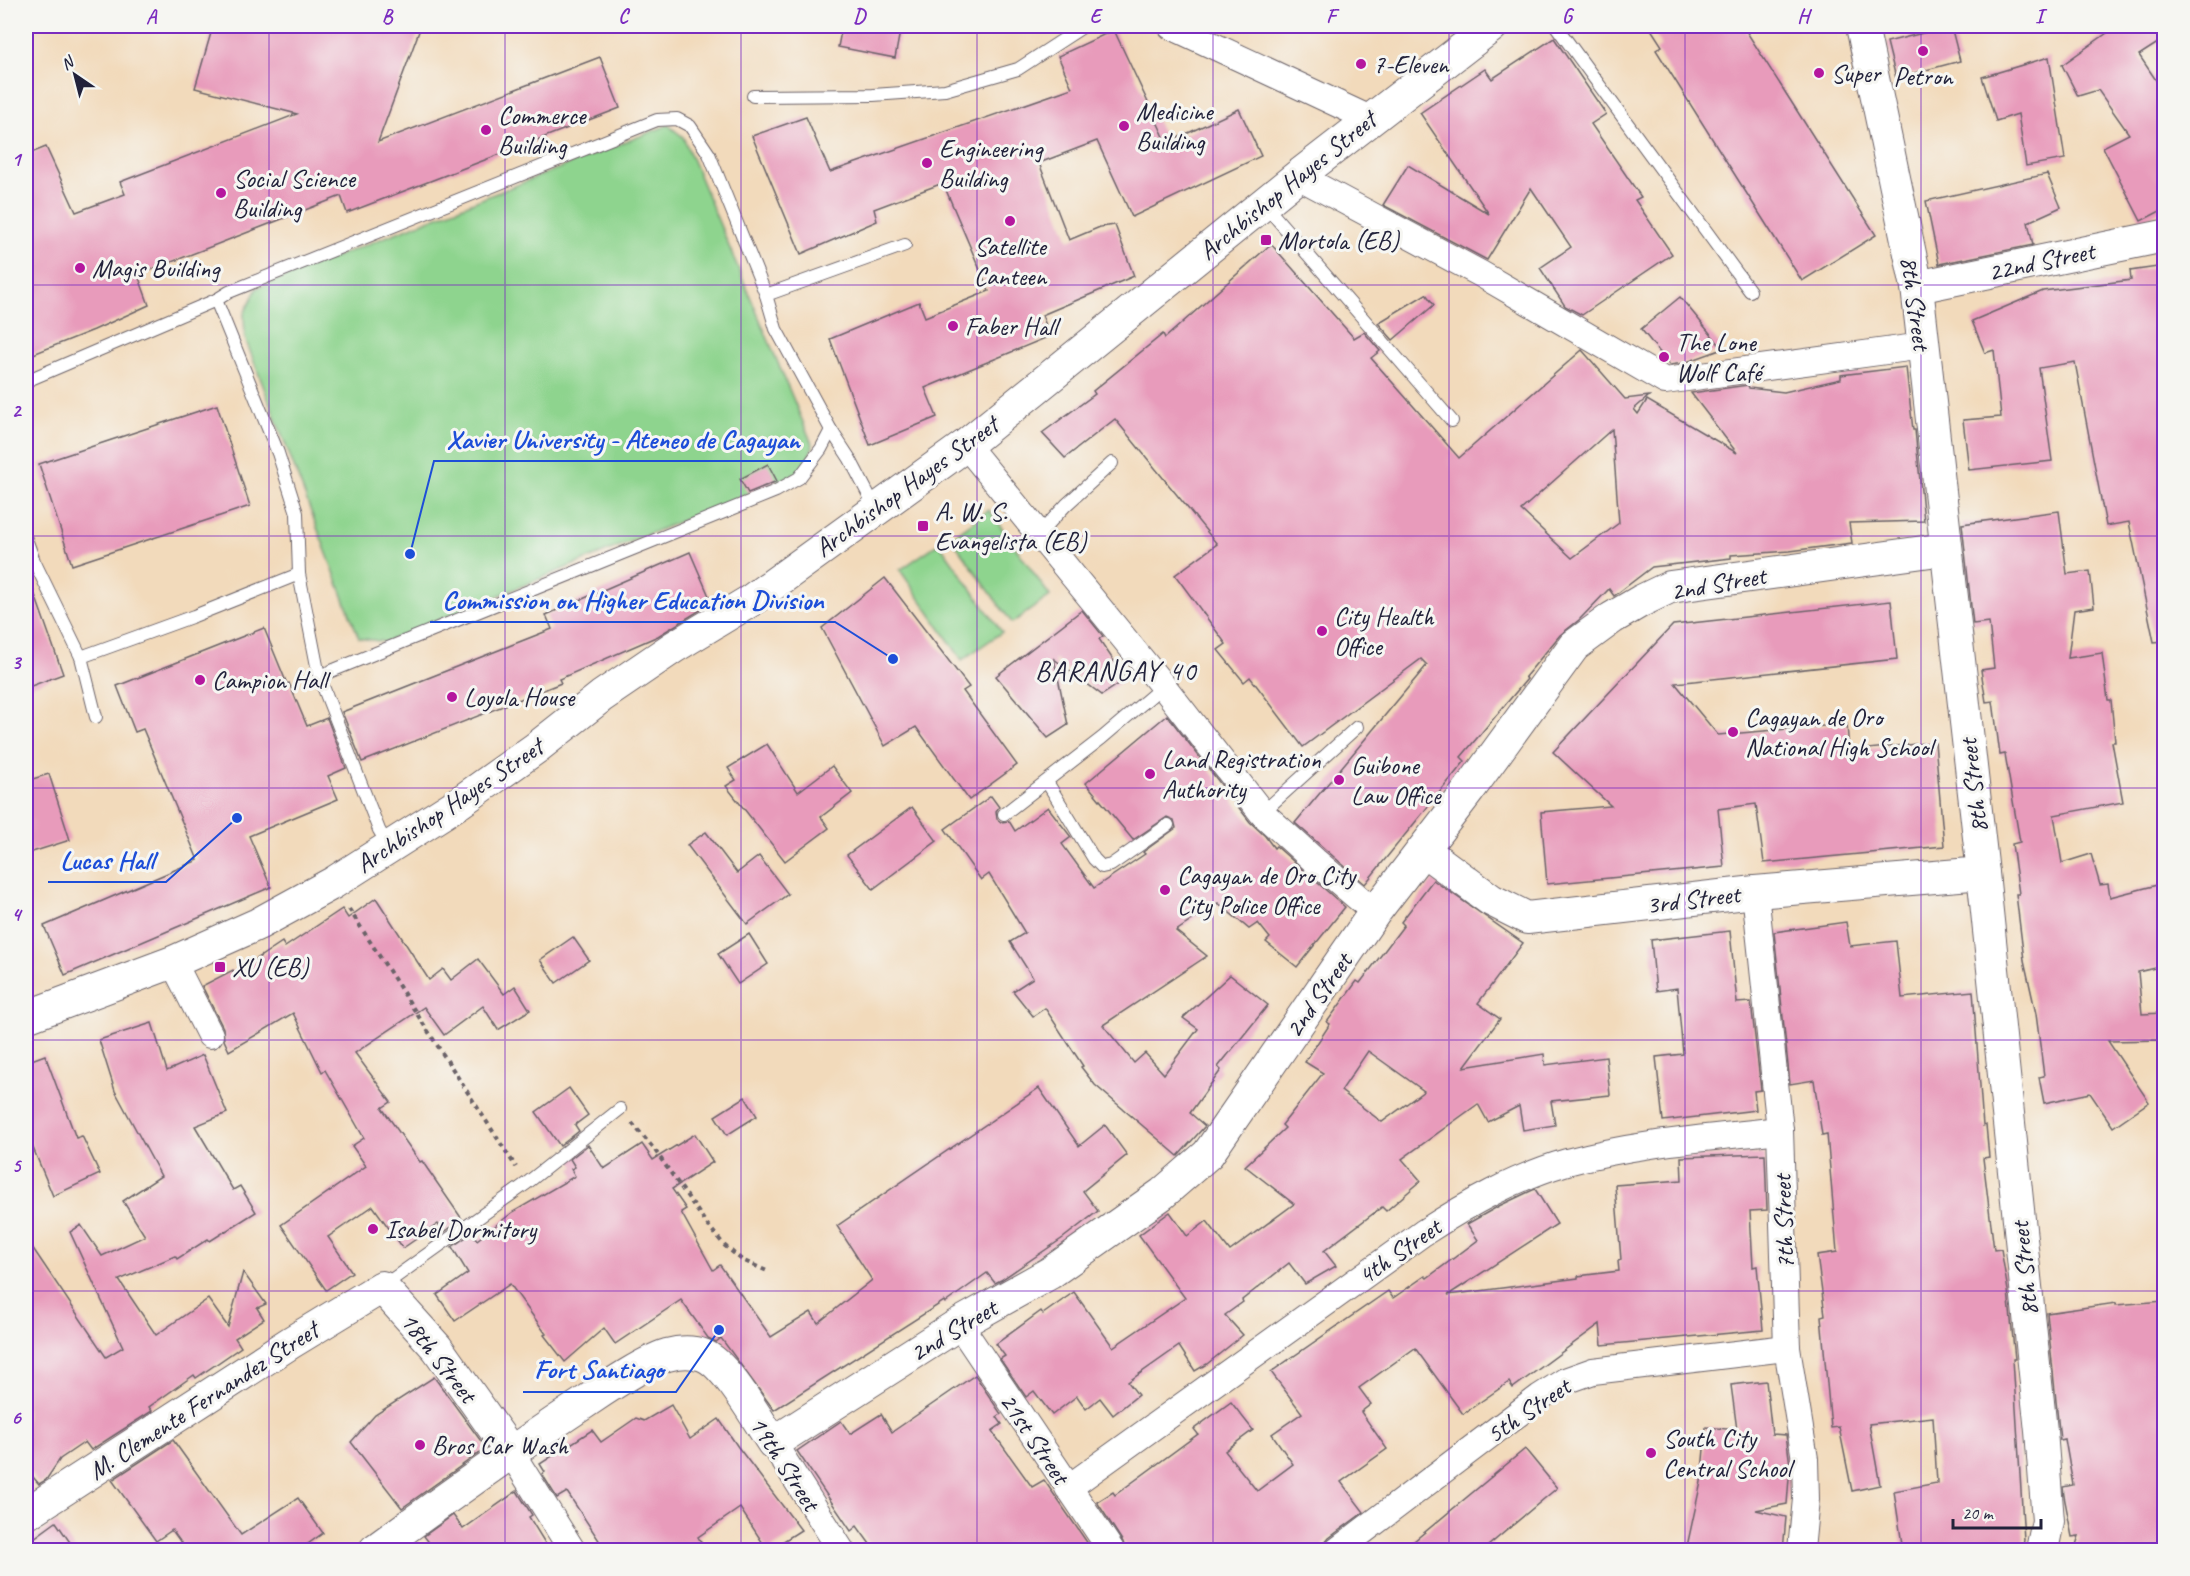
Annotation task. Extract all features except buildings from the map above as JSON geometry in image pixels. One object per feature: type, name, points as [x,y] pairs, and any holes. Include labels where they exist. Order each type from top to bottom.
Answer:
[{"type":"street","points":[[1171,26],[1370,118]]},
{"type":"street","name":"Archbishop Hayes Street","points":[[26,1017],[173,962],[258,924],[333,883],[460,802],[536,748],[602,696],[674,647],[750,601],[966,446],[1370,118],[1492,26]]},
{"type":"street","name":"8th Street","points":[[1862,26],[1917,287],[1983,873],[2041,1431],[2048,1521],[2042,1551]]},
{"type":"street","points":[[1298,176],[1481,274],[1665,381],[1923,346]]},
{"type":"street","name":"22nd Street","points":[[1917,287],[2164,236]]},
{"type":"street","points":[[966,446],[1163,686],[1262,813],[1375,912]]},
{"type":"street","name":"2nd Street","points":[[773,1443],[959,1324],[1060,1266],[1162,1194],[1208,1154],[1375,912],[1469,790],[1574,646],[1612,618],[1670,587],[1945,549]]},
{"type":"street","name":"3rd Street","points":[[1423,850],[1491,900],[1527,918],[1755,892],[1983,873]]},
{"type":"street","name":"7th Street","points":[[1755,892],[1780,1130],[1787,1348],[1805,1459],[1806,1498],[1801,1551]]},
{"type":"street","points":[[173,962],[210,1035]]},
{"type":"street","name":"4th Street","points":[[1068,1488],[1423,1233],[1474,1200],[1511,1183],[1565,1163],[1622,1149],[1780,1130]]},
{"type":"street","name":"18th Street","points":[[382,1287],[437,1348],[510,1452],[572,1551]]},
{"type":"street","name":"M. Clemente Fernandez Street","points":[[26,1514],[290,1343],[382,1287]]},
{"type":"street","name":"21st Street","points":[[959,1324],[1111,1551]]},
{"type":"street","name":"5th Street","points":[[1338,1551],[1540,1397],[1565,1381],[1593,1371],[1787,1348]]},
{"type":"street","name":"19th Street","points":[[375,1551],[510,1452],[600,1393],[665,1355],[685,1352],[704,1355],[728,1376],[841,1551]]},
{"type":"lane","points":[[753,96],[873,95],[945,90],[1018,69],[1084,26]]},
{"type":"lane","points":[[1556,26],[1750,291]]},
{"type":"lane","points":[[26,381],[216,300],[229,292],[657,120],[677,119],[690,126],[709,154],[766,295],[776,329],[876,509]]},
{"type":"lane","points":[[1263,204],[1452,421]]},
{"type":"lane","points":[[766,295],[905,246]]},
{"type":"lane","points":[[216,300],[282,463],[297,513],[299,574],[319,676],[379,830],[389,848]]},
{"type":"lane","points":[[319,676],[393,648],[776,491],[799,478],[821,449],[831,430]]},
{"type":"lane","points":[[1039,534],[1066,505],[1112,463]]},
{"type":"lane","points":[[26,539],[34,561],[81,657],[96,717]]},
{"type":"lane","points":[[81,657],[194,616],[299,574]]},
{"type":"lane","points":[[1004,814],[1047,782],[1163,686]]},
{"type":"lane","points":[[1262,813],[1357,727]]},
{"type":"lane","points":[[1047,782],[1094,859],[1102,867],[1111,865],[1168,825]]},
{"type":"lane","points":[[382,1287],[526,1182],[620,1109]]},
{"type":"path","points":[[333,883],[526,1182]]},
{"type":"path","points":[[620,1109],[654,1149],[725,1246],[742,1260],[767,1271]]},
{"type":"green space","points":[[668,125],[683,137],[813,446],[803,471],[385,642],[359,638],[245,338],[244,314],[257,288]]},
{"type":"green space","points":[[989,510],[1050,596],[1012,623],[951,538]]},
{"type":"green space","points":[[939,543],[1002,632],[962,660],[900,570]]},
{"type":"place","name":"Petron","points":[[1923,51]]},
{"type":"place","name":"7-Eleven","points":[[1361,64]]},
{"type":"place","name":"Super","points":[[1819,73]]},
{"type":"place","name":"Medicine Building","points":[[1124,126]]},
{"type":"place","name":"Commerce Building","points":[[486,130]]},
{"type":"place","name":"Engineering Building","points":[[927,163]]},
{"type":"place","name":"Social Science Building","points":[[221,193]]},
{"type":"place","name":"Satellite Canteen","points":[[1010,221]]},
{"type":"place","name":"Mortola (EB)","points":[[1266,240]]},
{"type":"place","name":"Magis Building","points":[[80,268]]},
{"type":"place","name":"Faber Hall","points":[[953,326]]},
{"type":"place","name":"The Lone Wolf Café","points":[[1664,357]]},
{"type":"place","name":"A. W. S. Evangelista (EB)","points":[[923,526]]},
{"type":"place","name":"Xavier University - Ateneo de Cagayan","points":[[410,554]]},
{"type":"place","name":"City Health Office","points":[[1322,631]]},
{"type":"place","name":"Commission on Higher Education Division","points":[[893,659]]},
{"type":"place","name":"Campion Hall","points":[[200,680]]},
{"type":"place","name":"Loyola House","points":[[452,697]]},
{"type":"place","name":"Cagayan de Oro National High School","points":[[1733,732]]},
{"type":"place","name":"Land Registration Authority","points":[[1150,774]]},
{"type":"place","name":"Guibone Law Office","points":[[1339,780]]},
{"type":"place","name":"Lucas Hall","points":[[237,818]]},
{"type":"place","name":"Cagayan de Oro City City Police Office","points":[[1165,890]]},
{"type":"place","name":"XU (EB)","points":[[220,967]]},
{"type":"place","name":"Isabel Dormitory","points":[[373,1229]]},
{"type":"place","name":"Fort Santiago","points":[[719,1330]]},
{"type":"place","name":"Bros Car Wash","points":[[420,1445]]},
{"type":"place","name":"South City Central School","points":[[1651,1453]]},
{"type":"district","name":"BARANGAY 40","points":[[1116,670]]}]
